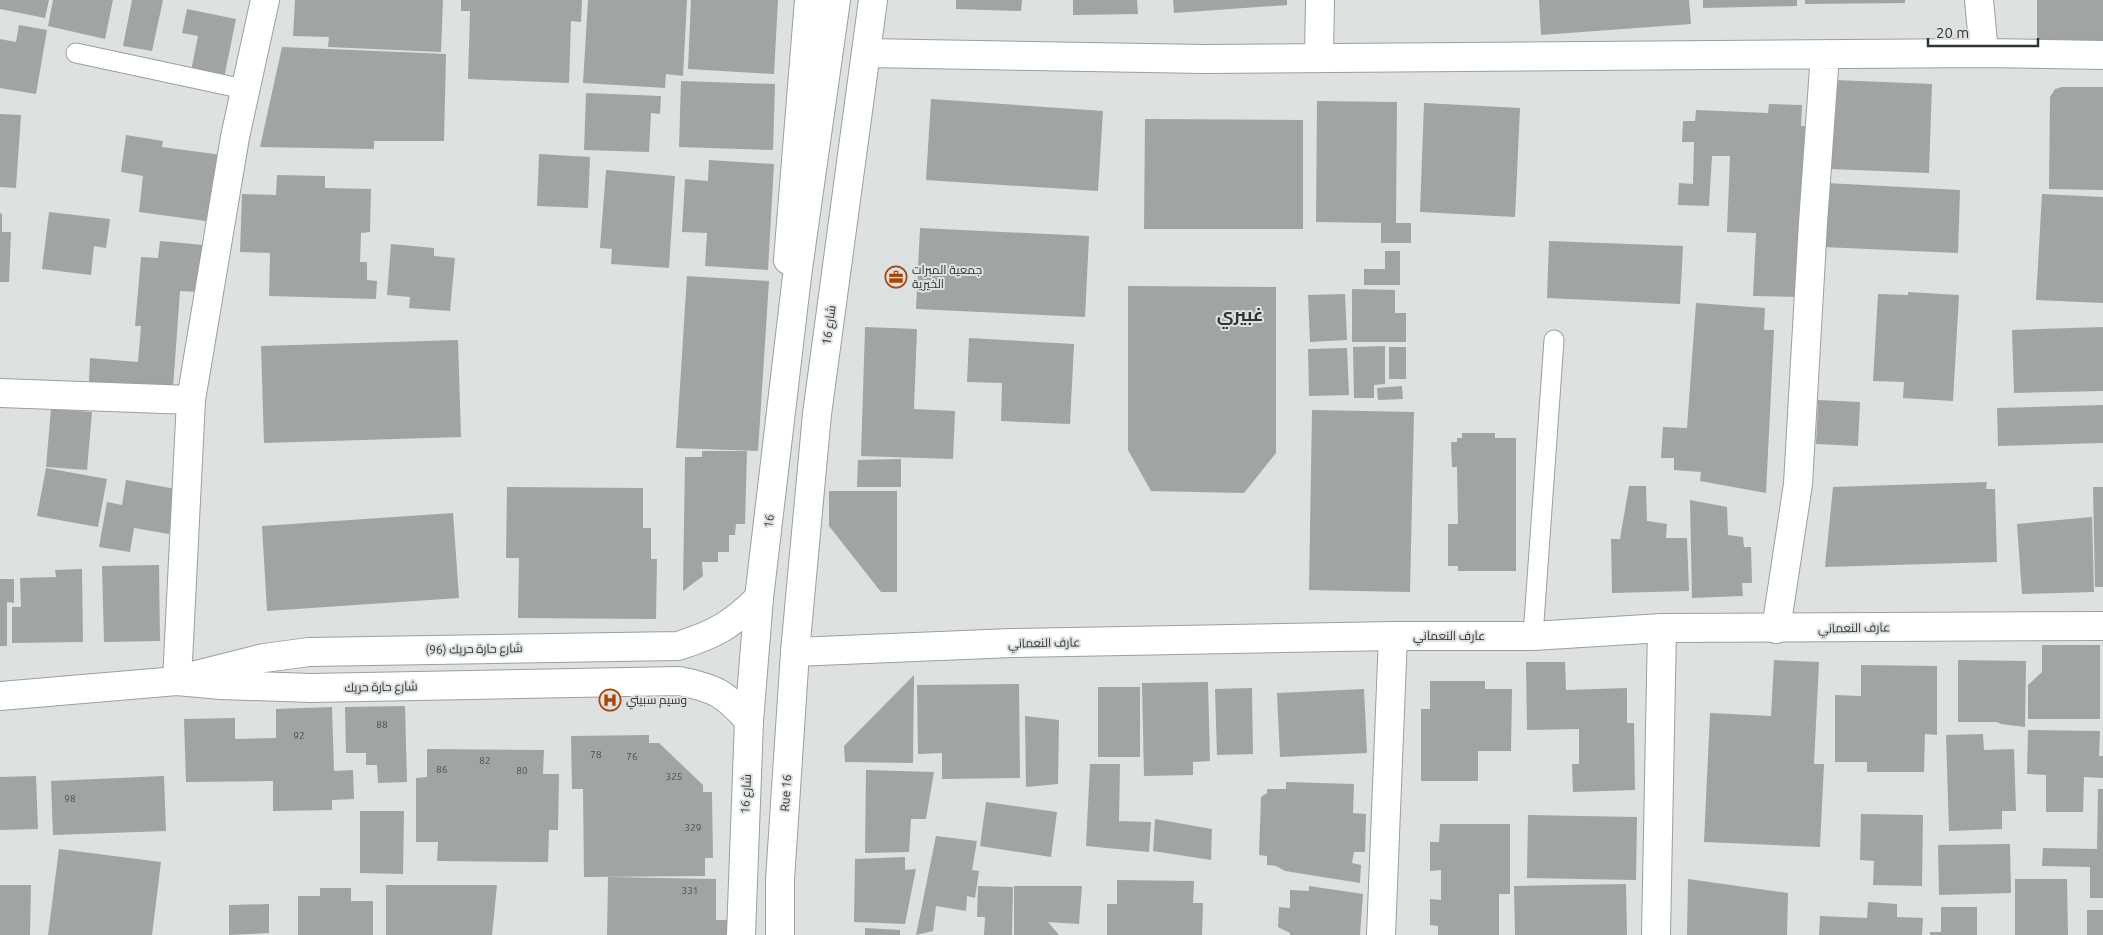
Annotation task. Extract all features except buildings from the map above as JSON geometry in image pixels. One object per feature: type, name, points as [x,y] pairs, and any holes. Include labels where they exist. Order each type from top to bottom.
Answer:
[{"type":"street","points":[[177,681],[191,400],[244,89],[265,0]]},
{"type":"street","points":[[784,390],[791,214],[809,0]]},
{"type":"street","points":[[784,390],[797,276],[836,0]]},
{"type":"street","name":"شارع 16","points":[[795,652],[816,414],[873,0]]},
{"type":"street","points":[[1319,57],[1320,0]]},
{"type":"street","points":[[1979,0],[1984,52]]},
{"type":"street","points":[[866,53],[1204,59],[1984,52],[2103,55]]},
{"type":"street","points":[[1776,629],[1798,484],[1812,232],[1825,54]]},
{"type":"street","name":"16","points":[[754,653],[784,390]]},
{"type":"street","points":[[0,393],[191,400]]},
{"type":"street","name":"شارع حارة حريك (96)","points":[[177,681],[246,662],[309,652],[678,646],[709,636],[729,625],[760,598]]},
{"type":"street","name":"عارف النعماني","points":[[795,652],[1012,643],[1392,636],[1532,636],[1662,628],[1776,629],[2103,626]]},
{"type":"street","points":[[1656,935],[1662,628]]},
{"type":"street","points":[[1381,935],[1392,636]]},
{"type":"street","points":[[493,684],[494,649]]},
{"type":"street","name":"Rue 16","points":[[780,935],[780,880],[795,652]]},
{"type":"street","name":"شارع 16","points":[[741,935],[754,653]]},
{"type":"street","name":"شارع حارة حريك","points":[[0,696],[177,681],[266,688],[679,680],[707,686],[732,700],[750,722]]},
{"type":"lane","points":[[76,53],[244,89]]},
{"type":"lane","points":[[1532,636],[1554,340]]},
{"type":"place","name":"جمعية المبرات الخيرية","points":[[896,277]]},
{"type":"place","name":"وسيم سبيتي","points":[[610,700]]},
{"type":"district","name":"غبيري","points":[[1240,315]]}]
